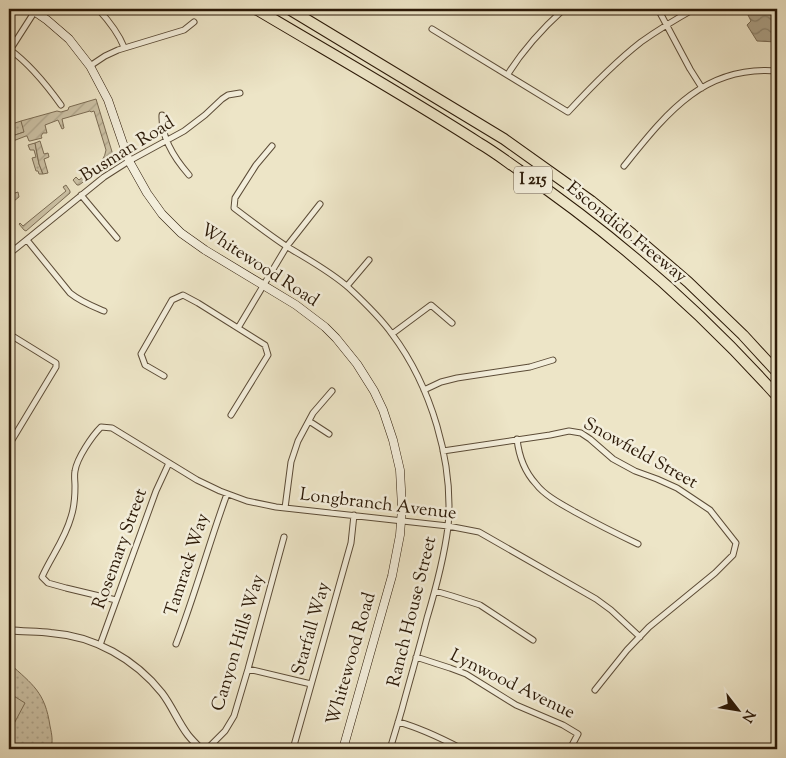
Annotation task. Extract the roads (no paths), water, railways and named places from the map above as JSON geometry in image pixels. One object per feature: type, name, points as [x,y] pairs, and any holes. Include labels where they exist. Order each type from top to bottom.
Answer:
[{"type":"highway","name":"Escondido Freeway","points":[[256,9],[480,143],[548,190],[637,260],[687,304],[777,396]]},
{"type":"highway","name":"Escondido Freeway","points":[[289,9],[504,139],[591,201],[688,282],[743,335],[777,372]]},
{"type":"main road","name":"Whitewood Road","points":[[33,10],[69,39],[90,66],[108,100],[129,161],[154,203],[181,233],[205,250],[296,305],[325,327],[348,352],[365,377],[383,410],[397,453],[402,492],[402,520],[392,576],[343,749]]},
{"type":"street","points":[[98,9],[110,22],[124,47]]},
{"type":"street","points":[[508,74],[528,47],[564,9]]},
{"type":"street","points":[[658,9],[702,88]]},
{"type":"street","points":[[432,29],[568,112],[618,61],[666,25],[694,9]]},
{"type":"street","points":[[33,10],[10,49],[33,70],[61,105]]},
{"type":"street","points":[[90,66],[124,47],[184,30],[194,22]]},
{"type":"street","points":[[624,166],[671,111],[702,88],[736,73],[761,70],[777,72]]},
{"type":"street","name":"Busman Road","points":[[9,254],[104,177],[193,125],[228,95],[240,93]]},
{"type":"street","points":[[162,115],[166,141],[189,175]]},
{"type":"street","name":"Ranch House Street","points":[[272,146],[256,165],[235,198],[234,208],[347,286],[392,334],[414,368],[424,390],[435,420],[442,450],[448,490],[448,526],[442,562],[390,749]]},
{"type":"street","points":[[81,195],[117,238]]},
{"type":"street","points":[[238,328],[287,246],[320,204]]},
{"type":"street","points":[[27,240],[70,294],[89,306],[104,311]]},
{"type":"street","points":[[347,286],[369,260]]},
{"type":"street","points":[[164,376],[145,365],[141,354],[172,300],[183,296],[198,303],[265,345],[268,355],[231,416]]},
{"type":"street","points":[[392,334],[431,305],[452,323]]},
{"type":"street","points":[[9,334],[56,364],[56,367],[9,445]]},
{"type":"street","points":[[424,390],[441,382],[457,378],[530,367],[553,360]]},
{"type":"street","points":[[285,508],[291,462],[298,442],[314,413],[332,392]]},
{"type":"street","points":[[309,421],[329,434]]},
{"type":"street","name":"Longbranch Avenue","points":[[116,600],[48,583],[42,577],[62,540],[72,516],[75,470],[94,435],[101,427],[112,428],[197,480],[247,501],[285,508],[402,520],[480,532],[596,599],[640,637]]},
{"type":"street","name":"Snowfield Street","points":[[517,439],[569,431],[581,433],[613,459],[635,471],[678,488],[710,510],[736,542],[732,555],[715,572],[649,627],[627,650],[595,690]]},
{"type":"street","points":[[442,450],[517,439],[519,455],[525,469],[537,486],[559,503],[615,534],[638,544]]},
{"type":"street","name":"Rosemary Street","points":[[100,645],[156,492],[169,463]]},
{"type":"street","name":"Tamrack Way","points":[[176,644],[227,494]]},
{"type":"street","name":"Starfall Way","points":[[293,749],[351,543],[354,515]]},
{"type":"street","name":"Canyon Hills Way","points":[[207,749],[225,732],[234,716],[284,537]]},
{"type":"street","points":[[435,591],[480,605],[533,640]]},
{"type":"street","points":[[9,630],[52,632],[72,636],[100,645],[115,653],[147,677],[162,694],[188,735],[201,749]]},
{"type":"street","name":"Lynwood Avenue","points":[[416,657],[466,674],[516,705],[563,725],[578,734],[570,749]]},
{"type":"street","points":[[248,669],[311,684]]},
{"type":"street","points":[[398,722],[436,735],[462,749]]},
{"type":"water","points":[[745,9],[777,9],[777,42],[757,41],[747,25],[751,21]]}]
